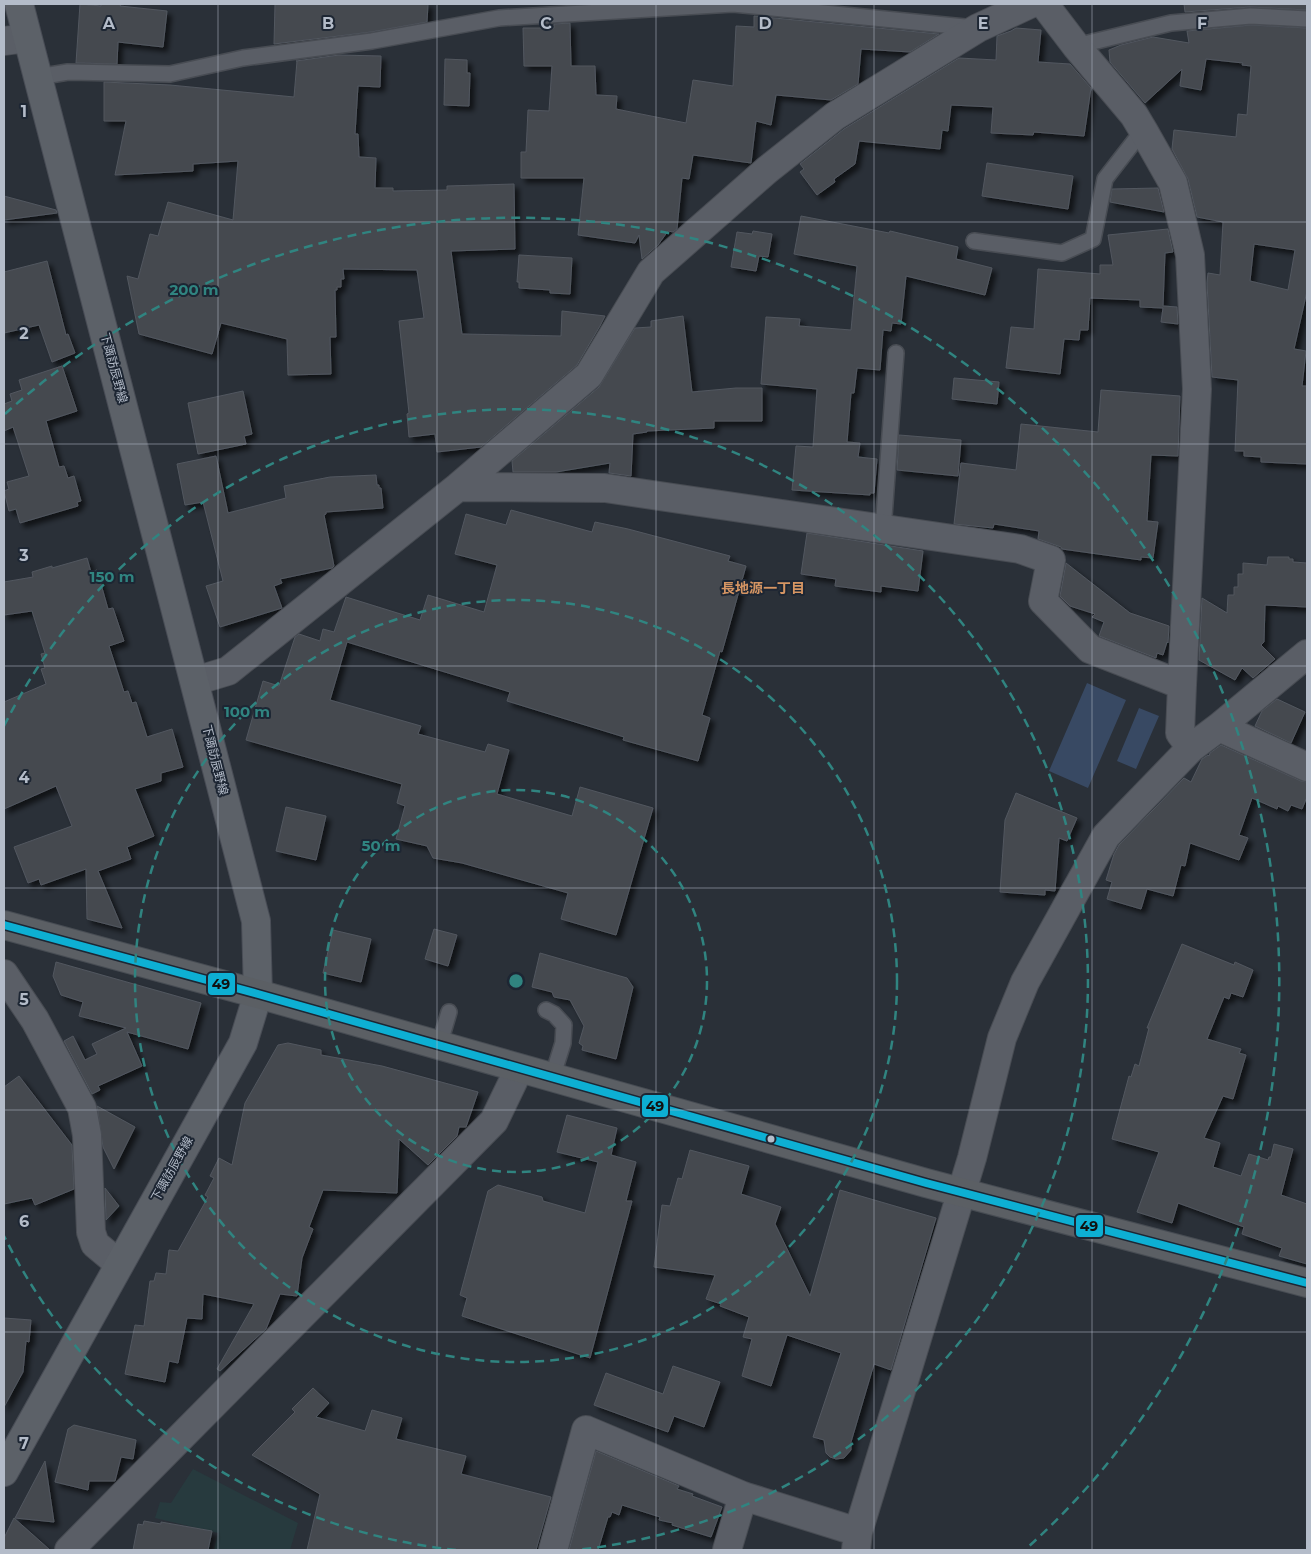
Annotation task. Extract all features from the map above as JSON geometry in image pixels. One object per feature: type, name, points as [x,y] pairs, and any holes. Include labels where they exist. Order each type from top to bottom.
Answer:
[{"type":"highway","points":[[4,925],[258,994],[518,1069],[960,1192],[1307,1283]]},
{"type":"main road","name":"下諏訪辰野線","points":[[4,1472],[11,1442],[119,1264],[243,1043],[258,994],[256,921],[38,77],[15,39],[18,4]]},
{"type":"street","points":[[195,681],[228,671],[458,487],[589,375],[651,272],[767,170],[835,116],[978,28],[1030,4]]},
{"type":"street","points":[[1044,4],[1076,46],[1134,115],[1143,130],[1173,183],[1190,255],[1197,389],[1180,733],[1191,748]]},
{"type":"street","points":[[458,487],[605,488],[1020,549],[1051,560],[1043,601],[1090,649],[1182,685]]},
{"type":"street","points":[[553,1550],[586,1430],[743,1496],[857,1541],[960,1192],[972,1158],[1002,1038],[1025,982],[1106,836],[1191,748],[1307,654]]},
{"type":"street","points":[[1219,727],[1307,768]]},
{"type":"street","points":[[4,974],[35,1020],[82,1108],[87,1135],[91,1232],[95,1244],[119,1264]]},
{"type":"street","points":[[69,1550],[494,1121],[518,1069]]},
{"type":"street","points":[[727,1550],[743,1496]]},
{"type":"lane","points":[[38,77],[68,72],[170,74],[243,58],[372,41],[499,11],[733,4],[978,28]]},
{"type":"lane","points":[[1076,46],[1171,23],[1251,16],[1307,19]]},
{"type":"lane","points":[[974,241],[1062,253],[1093,239],[1105,179],[1143,130]]},
{"type":"lane","points":[[883,530],[896,353]]},
{"type":"lane","points":[[546,1010],[554,1014],[564,1025],[563,1043],[552,1078]]},
{"type":"lane","points":[[439,1046],[449,1012]]},
{"type":"green space","points":[[193,1469],[298,1523],[290,1550],[214,1550],[218,1533],[155,1518],[160,1502],[171,1503]]},
{"type":"water","points":[[1087,683],[1126,700],[1088,788],[1049,771]]},
{"type":"water","points":[[1139,708],[1159,716],[1136,769],[1117,761]]},
{"type":"building","points":[[80,4],[101,6],[101,4],[121,4],[120,6],[167,11],[163,47],[118,42],[117,64],[76,63]]},
{"type":"building","points":[[275,4],[428,4],[427,22],[371,32],[274,44]]},
{"type":"building","points":[[1184,4],[1307,4],[1307,10],[1250,7],[1185,12]]},
{"type":"building","points":[[754,16],[939,34],[910,52],[861,49],[858,84],[831,100],[776,95],[771,125],[756,121],[751,163],[693,155],[689,179],[682,178],[677,229],[673,232],[668,231],[658,245],[642,259],[639,235],[635,243],[578,235],[584,178],[521,178],[521,152],[526,152],[528,110],[549,111],[552,66],[524,66],[523,28],[554,28],[554,24],[570,23],[571,66],[595,66],[596,95],[617,96],[616,109],[686,123],[693,80],[733,86],[736,26],[754,27]]},
{"type":"building","points":[[1251,25],[1307,28],[1307,291],[1294,349],[1306,351],[1302,386],[1307,386],[1307,464],[1261,462],[1261,457],[1244,456],[1244,451],[1235,451],[1238,380],[1212,377],[1207,283],[1208,273],[1220,275],[1223,222],[1197,217],[1188,179],[1172,149],[1174,130],[1236,137],[1238,114],[1247,115],[1251,66],[1242,65],[1243,63],[1206,59],[1201,90],[1180,86],[1182,69],[1145,103],[1110,62],[1109,50],[1153,37],[1189,43],[1187,31]],"holes":[[[1254,244],[1295,250],[1288,290],[1250,281]]]},
{"type":"building","points":[[1016,28],[1041,30],[1038,62],[1070,64],[1091,88],[1084,136],[1034,132],[1033,135],[991,133],[993,107],[951,105],[948,131],[942,130],[940,149],[859,141],[855,164],[834,179],[835,182],[817,195],[800,172],[804,169],[800,164],[844,129],[959,58],[996,60],[997,36]]},
{"type":"building","points":[[339,55],[381,56],[380,87],[358,86],[355,134],[358,134],[359,157],[376,158],[375,188],[393,188],[393,191],[447,190],[447,186],[514,184],[515,249],[451,251],[462,334],[561,336],[562,311],[605,316],[577,365],[481,447],[437,452],[435,434],[409,437],[407,414],[409,413],[399,321],[424,318],[417,270],[343,269],[344,279],[341,279],[341,287],[337,287],[337,290],[335,290],[336,337],[330,337],[331,374],[288,375],[287,339],[221,323],[212,354],[139,334],[127,276],[138,279],[150,234],[158,236],[168,202],[233,220],[238,161],[193,164],[193,171],[115,175],[126,121],[104,121],[104,82],[170,85],[294,97],[296,61]]},
{"type":"building","points":[[445,59],[467,60],[467,73],[470,73],[469,106],[444,105]]},
{"type":"building","points":[[987,163],[1073,176],[1068,209],[982,196]]},
{"type":"building","points":[[1158,188],[1164,212],[1110,202],[1112,189]]},
{"type":"building","points":[[4,196],[56,210],[57,213],[4,220]]},
{"type":"building","points":[[801,216],[889,233],[890,231],[958,247],[956,259],[992,268],[985,295],[906,276],[901,324],[892,323],[891,331],[883,330],[880,370],[857,368],[854,393],[851,393],[847,442],[860,443],[858,457],[877,459],[874,493],[870,493],[870,495],[792,490],[796,446],[813,447],[817,389],[761,384],[766,317],[800,319],[799,326],[851,330],[857,266],[794,254]]},
{"type":"building","points":[[1168,229],[1173,252],[1165,253],[1163,306],[1177,307],[1178,324],[1161,322],[1163,308],[1140,307],[1140,300],[1090,298],[1088,330],[1080,330],[1079,340],[1064,339],[1060,374],[1006,368],[1011,327],[1034,329],[1038,269],[1100,274],[1100,265],[1113,265],[1108,235]]},
{"type":"building","points":[[753,231],[772,234],[768,257],[759,256],[756,271],[731,267],[737,232],[752,234]]},
{"type":"building","points":[[519,255],[572,258],[570,294],[550,293],[550,290],[519,288],[519,282],[517,282]]},
{"type":"building","points":[[47,261],[66,335],[68,334],[75,353],[52,362],[39,325],[4,333],[4,272]]},
{"type":"building","points":[[683,316],[692,392],[762,388],[762,421],[714,421],[714,428],[647,431],[633,434],[631,476],[609,473],[610,463],[556,472],[513,472],[512,461],[599,387],[635,328],[651,327],[651,321]]},
{"type":"building","points":[[62,366],[77,411],[46,421],[59,467],[64,466],[68,478],[74,476],[81,501],[77,502],[78,506],[20,523],[16,509],[9,511],[4,491],[9,489],[7,482],[29,476],[13,427],[4,431],[4,404],[12,401],[10,394],[22,390],[19,380]]},
{"type":"building","points":[[954,378],[999,382],[997,404],[952,399]]},
{"type":"building","points":[[1101,390],[1180,396],[1178,456],[1151,455],[1147,521],[1158,522],[1153,558],[1141,557],[1141,560],[1062,549],[1038,539],[1039,531],[994,524],[993,528],[954,524],[961,463],[1016,470],[1021,424],[1098,432]]},
{"type":"building","points":[[243,391],[252,434],[244,436],[246,444],[198,454],[188,403]]},
{"type":"building","points":[[899,435],[961,440],[958,476],[897,470]]},
{"type":"building","points":[[216,456],[228,513],[286,498],[284,486],[330,477],[376,475],[377,485],[381,488],[383,508],[326,512],[324,515],[334,566],[280,579],[282,583],[274,586],[282,608],[220,627],[206,586],[223,581],[203,502],[185,505],[177,464]]},
{"type":"building","points":[[511,510],[592,532],[595,522],[628,529],[730,556],[728,561],[746,566],[702,715],[710,718],[698,761],[623,740],[624,737],[507,701],[510,692],[347,642],[330,700],[421,726],[418,734],[485,752],[488,744],[509,750],[497,794],[572,816],[580,787],[653,808],[616,935],[561,919],[568,893],[462,863],[433,858],[427,846],[396,839],[405,806],[397,803],[402,784],[246,740],[263,681],[279,686],[295,637],[299,634],[320,641],[323,629],[334,632],[346,597],[420,620],[428,595],[484,612],[497,565],[455,554],[466,514],[506,525]]},
{"type":"building","points":[[807,533],[923,551],[918,591],[881,586],[881,592],[835,586],[836,579],[801,574]]},
{"type":"building","points":[[1268,557],[1289,557],[1289,559],[1293,559],[1293,562],[1307,563],[1307,607],[1265,605],[1264,642],[1261,645],[1275,659],[1253,678],[1242,668],[1235,680],[1199,660],[1202,598],[1227,613],[1228,595],[1234,595],[1234,587],[1238,587],[1238,574],[1243,574],[1243,563],[1267,565]]},
{"type":"building","points":[[87,558],[91,572],[97,570],[108,609],[113,608],[124,641],[109,646],[124,692],[128,691],[132,703],[136,702],[147,737],[172,729],[183,767],[161,773],[161,781],[135,789],[154,836],[127,847],[131,859],[98,871],[122,928],[87,919],[86,869],[41,885],[39,879],[28,883],[14,847],[72,826],[56,786],[4,809],[4,702],[46,684],[41,669],[45,668],[41,654],[45,653],[32,611],[4,615],[4,582],[33,577],[32,572]]},
{"type":"building","points":[[1066,563],[1130,613],[1169,626],[1168,643],[1163,655],[1157,653],[1156,658],[1099,636],[1104,622],[1092,617],[1095,614],[1070,606],[1060,596]]},
{"type":"building","points":[[1277,699],[1305,712],[1291,743],[1255,726],[1262,711]]},
{"type":"building","points":[[1221,745],[1307,782],[1307,797],[1302,809],[1291,805],[1288,811],[1278,806],[1277,809],[1252,798],[1239,835],[1248,838],[1239,860],[1190,843],[1185,866],[1181,865],[1173,896],[1147,889],[1141,909],[1107,899],[1112,882],[1106,880],[1114,854],[1119,845],[1184,778],[1191,782],[1202,759],[1209,756],[1210,753]]},
{"type":"building","points":[[1016,793],[1077,818],[1067,841],[1059,838],[1055,891],[1045,890],[1045,895],[1000,892],[1005,820]]},
{"type":"building","points":[[286,807],[326,816],[316,860],[276,851]]},
{"type":"building","points":[[434,929],[457,935],[448,966],[425,959]]},
{"type":"building","points":[[333,930],[371,939],[361,982],[323,973]]},
{"type":"building","points":[[1182,944],[1234,965],[1235,962],[1253,970],[1243,997],[1231,993],[1229,999],[1224,997],[1207,1039],[1241,1049],[1239,1053],[1246,1055],[1233,1099],[1223,1096],[1204,1138],[1220,1143],[1213,1167],[1241,1176],[1249,1154],[1268,1160],[1271,1157],[1274,1144],[1293,1149],[1281,1195],[1307,1204],[1307,1264],[1279,1256],[1282,1248],[1242,1234],[1244,1227],[1178,1203],[1172,1223],[1137,1212],[1159,1152],[1112,1139],[1129,1076],[1131,1077],[1135,1064],[1139,1066],[1149,1028],[1147,1028]]},
{"type":"building","points":[[540,953],[627,978],[633,987],[616,1059],[582,1050],[583,1046],[579,1043],[584,1026],[570,1000],[554,997],[552,992],[532,987]]},
{"type":"building","points":[[56,962],[201,1003],[188,1049],[127,1032],[142,1066],[98,1086],[100,1090],[92,1094],[64,1041],[73,1036],[85,1060],[97,1054],[92,1044],[126,1028],[79,1016],[83,1002],[61,995],[53,976]]},
{"type":"building","points":[[288,1043],[321,1050],[321,1055],[382,1066],[478,1092],[466,1127],[459,1127],[457,1136],[428,1165],[399,1139],[397,1193],[323,1190],[309,1227],[313,1229],[302,1258],[297,1296],[280,1294],[266,1329],[220,1371],[217,1369],[254,1304],[203,1294],[202,1319],[187,1318],[178,1363],[169,1361],[165,1382],[125,1374],[135,1325],[144,1326],[150,1281],[154,1281],[156,1273],[166,1274],[169,1250],[178,1251],[208,1197],[205,1195],[214,1178],[210,1176],[219,1158],[232,1165],[245,1103],[278,1045]]},
{"type":"building","points":[[19,1076],[72,1145],[74,1189],[35,1205],[32,1198],[4,1204],[4,1087]]},
{"type":"building","points":[[97,1106],[135,1127],[114,1169],[103,1147]]},
{"type":"building","points":[[567,1115],[617,1128],[611,1155],[636,1162],[626,1201],[632,1201],[590,1358],[462,1316],[467,1298],[460,1295],[488,1191],[498,1185],[542,1197],[543,1201],[585,1213],[598,1162],[557,1152]]},
{"type":"building","points":[[690,1150],[749,1166],[741,1194],[781,1207],[775,1224],[810,1296],[840,1190],[936,1218],[891,1370],[874,1364],[851,1442],[851,1450],[844,1458],[836,1459],[830,1457],[826,1453],[824,1440],[813,1437],[841,1353],[787,1335],[771,1386],[742,1376],[752,1339],[743,1337],[749,1317],[706,1299],[715,1275],[654,1267],[662,1205],[670,1206],[678,1178],[682,1179]]},
{"type":"building","points":[[105,1188],[119,1206],[106,1220]]},
{"type":"building","points":[[4,1318],[31,1320],[29,1342],[26,1341],[23,1372],[4,1407]]},
{"type":"building","points":[[673,1366],[720,1382],[704,1427],[674,1416],[668,1432],[594,1405],[606,1373],[663,1394]]},
{"type":"building","points":[[313,1388],[329,1403],[316,1417],[365,1431],[372,1410],[402,1418],[396,1439],[466,1456],[461,1474],[551,1497],[536,1550],[307,1550],[320,1494],[252,1455],[295,1412],[292,1409]]},
{"type":"building","points":[[74,1425],[136,1440],[133,1459],[121,1457],[115,1481],[89,1481],[88,1490],[55,1482],[68,1429]]},
{"type":"building","points":[[596,1451],[679,1486],[677,1489],[693,1494],[692,1496],[722,1507],[711,1537],[672,1525],[673,1523],[659,1520],[660,1517],[622,1505],[619,1515],[612,1512],[610,1517],[608,1517],[598,1550],[569,1550]]},
{"type":"building","points":[[45,1461],[54,1522],[15,1518]]},
{"type":"building","points":[[14,1518],[50,1550],[4,1550],[4,1538]]},
{"type":"building","points":[[144,1521],[212,1531],[208,1550],[133,1550],[138,1524],[143,1525]]},
{"type":"transit line","name":"49","points":[[4,925],[258,994],[926,1183],[1307,1283]]},
{"type":"district","name":"長地源一丁目","points":[[763,588]]}]
